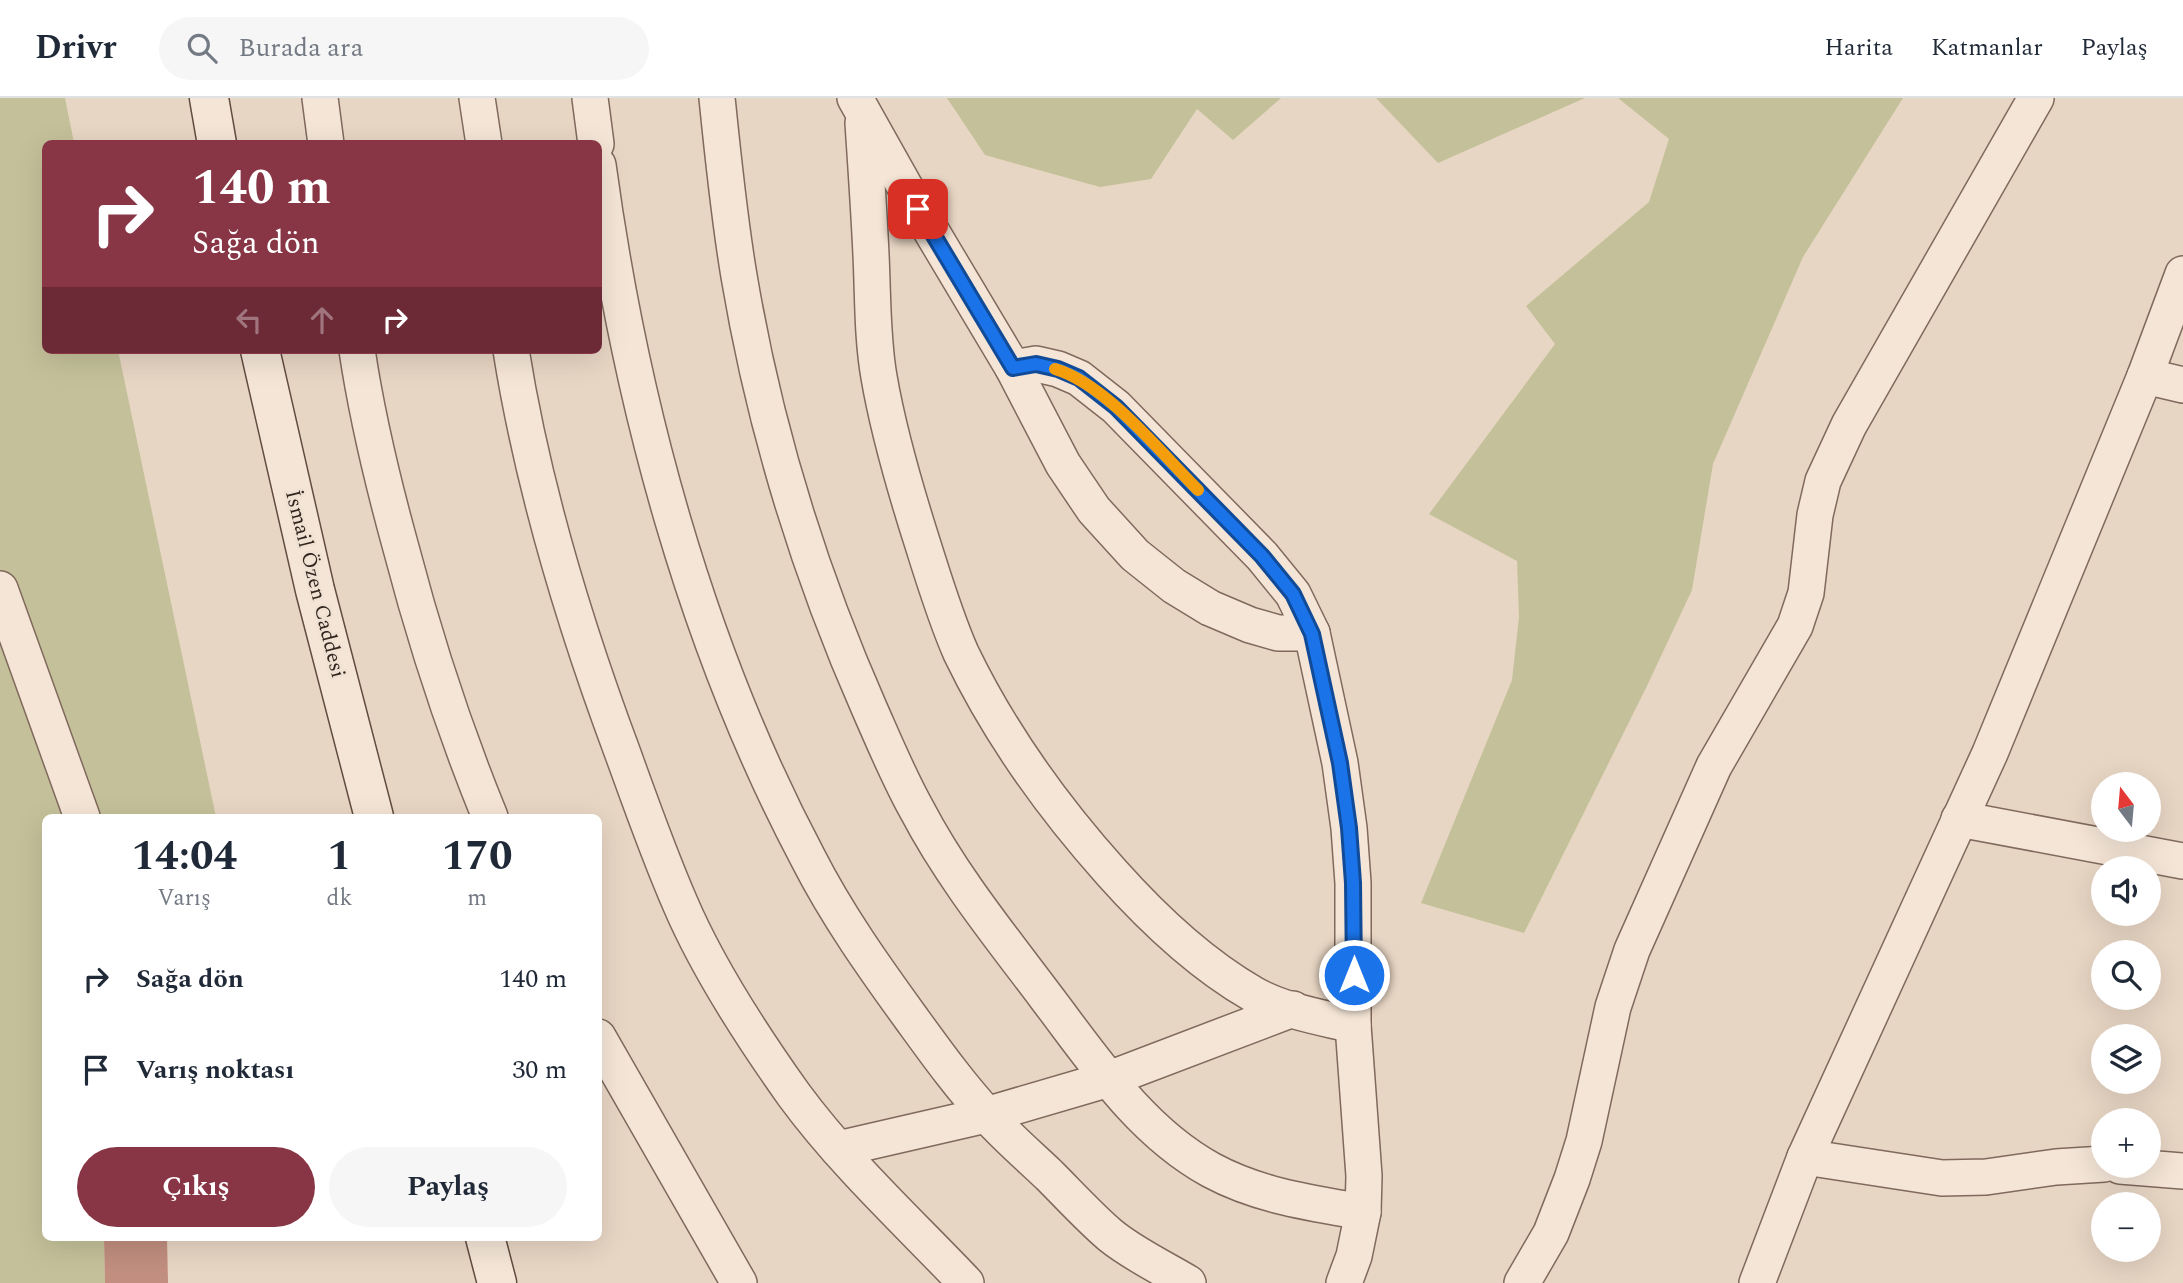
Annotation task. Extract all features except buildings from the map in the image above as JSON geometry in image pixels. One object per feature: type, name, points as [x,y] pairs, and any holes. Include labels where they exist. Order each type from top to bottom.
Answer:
[{"type":"street","points":[[209,98],[216,140]]},
{"type":"street","points":[[320,98],[325,140]]},
{"type":"street","points":[[477,98],[483,140]]},
{"type":"street","points":[[590,98],[595,140]]},
{"type":"street","points":[[717,98],[738,273],[751,342],[775,440],[823,597],[892,760],[917,810],[946,860],[1109,1079],[1159,1134],[1182,1152],[1244,1185],[1282,1197],[1363,1212]]},
{"type":"street","points":[[1522,1283],[1551,1233],[1572,1179],[1584,1142],[1613,1007],[1632,950],[1714,766],[1795,626],[1806,593],[1815,515],[1823,481],[1849,425],[2036,98]]},
{"type":"street","points":[[859,106],[1013,368],[1063,464],[1094,510],[1135,555],[1174,586],[1210,608],[1250,625],[1278,633],[1312,634]]},
{"type":"street","points":[[859,106],[879,375],[904,486],[941,603],[961,651],[987,701],[1045,792],[1134,898],[1177,938],[1219,972],[1255,995],[1293,1009],[1353,1025]]},
{"type":"street","points":[[602,189],[616,273],[648,423],[689,571],[708,630],[740,708],[770,780],[808,859],[873,967],[986,1115],[1112,1236],[1188,1283]]},
{"type":"street","points":[[1757,1283],[1805,1157],[1990,753],[2146,376],[2183,274]]},
{"type":"street","name":"İsmail Özen Caddesi","points":[[261,354],[318,603],[373,814]]},
{"type":"street","points":[[358,354],[378,462],[426,641],[489,814]]},
{"type":"street","points":[[512,354],[531,456],[575,620],[596,684],[680,904],[746,1023],[795,1096],[838,1149],[966,1283]]},
{"type":"street","points":[[1013,368],[1036,364],[1058,369],[1079,378],[1116,407],[1262,556],[1293,594],[1312,634],[1340,763],[1349,828],[1354,915],[1353,1025],[1364,1176],[1363,1212],[1354,1256],[1344,1283]]},
{"type":"street","points":[[2146,376],[2183,385]]},
{"type":"street","points":[[0,589],[81,814]]},
{"type":"street","points":[[1959,819],[2183,861]]},
{"type":"street","points":[[838,1149],[986,1115],[1109,1079],[1293,1009]]},
{"type":"street","points":[[602,1044],[739,1283]]},
{"type":"street","points":[[1805,1157],[1942,1178],[1986,1177],[2091,1165]]},
{"type":"street","points":[[2161,1169],[2183,1171]]},
{"type":"street","points":[[486,1241],[497,1283]]},
{"type":"shaded area","points":[[0,98],[65,98],[73,140],[42,140],[42,354],[119,354],[215,814],[42,814],[42,1241],[104,1241],[105,1283],[0,1283]]},
{"type":"shaded area","points":[[947,98],[1281,98],[1233,140],[1197,109],[1151,179],[1100,187],[985,155]]},
{"type":"shaded area","points":[[1376,98],[1585,98],[1438,163]]},
{"type":"shaded area","points":[[1618,98],[1903,98],[1803,257],[1713,464],[1692,590],[1524,933],[1421,903],[1512,680],[1519,617],[1517,561],[1429,514],[1555,344],[1526,306],[1649,202],[1669,139]]},
{"type":"slow traffic","points":[[1055,369],[1079,378],[1116,407],[1198,490]]},
{"type":"route","points":[[918,209],[1013,368],[1036,364],[1058,369],[1079,378],[1116,407],[1262,556],[1293,594],[1312,634],[1340,763],[1353,883],[1354,975]]}]
